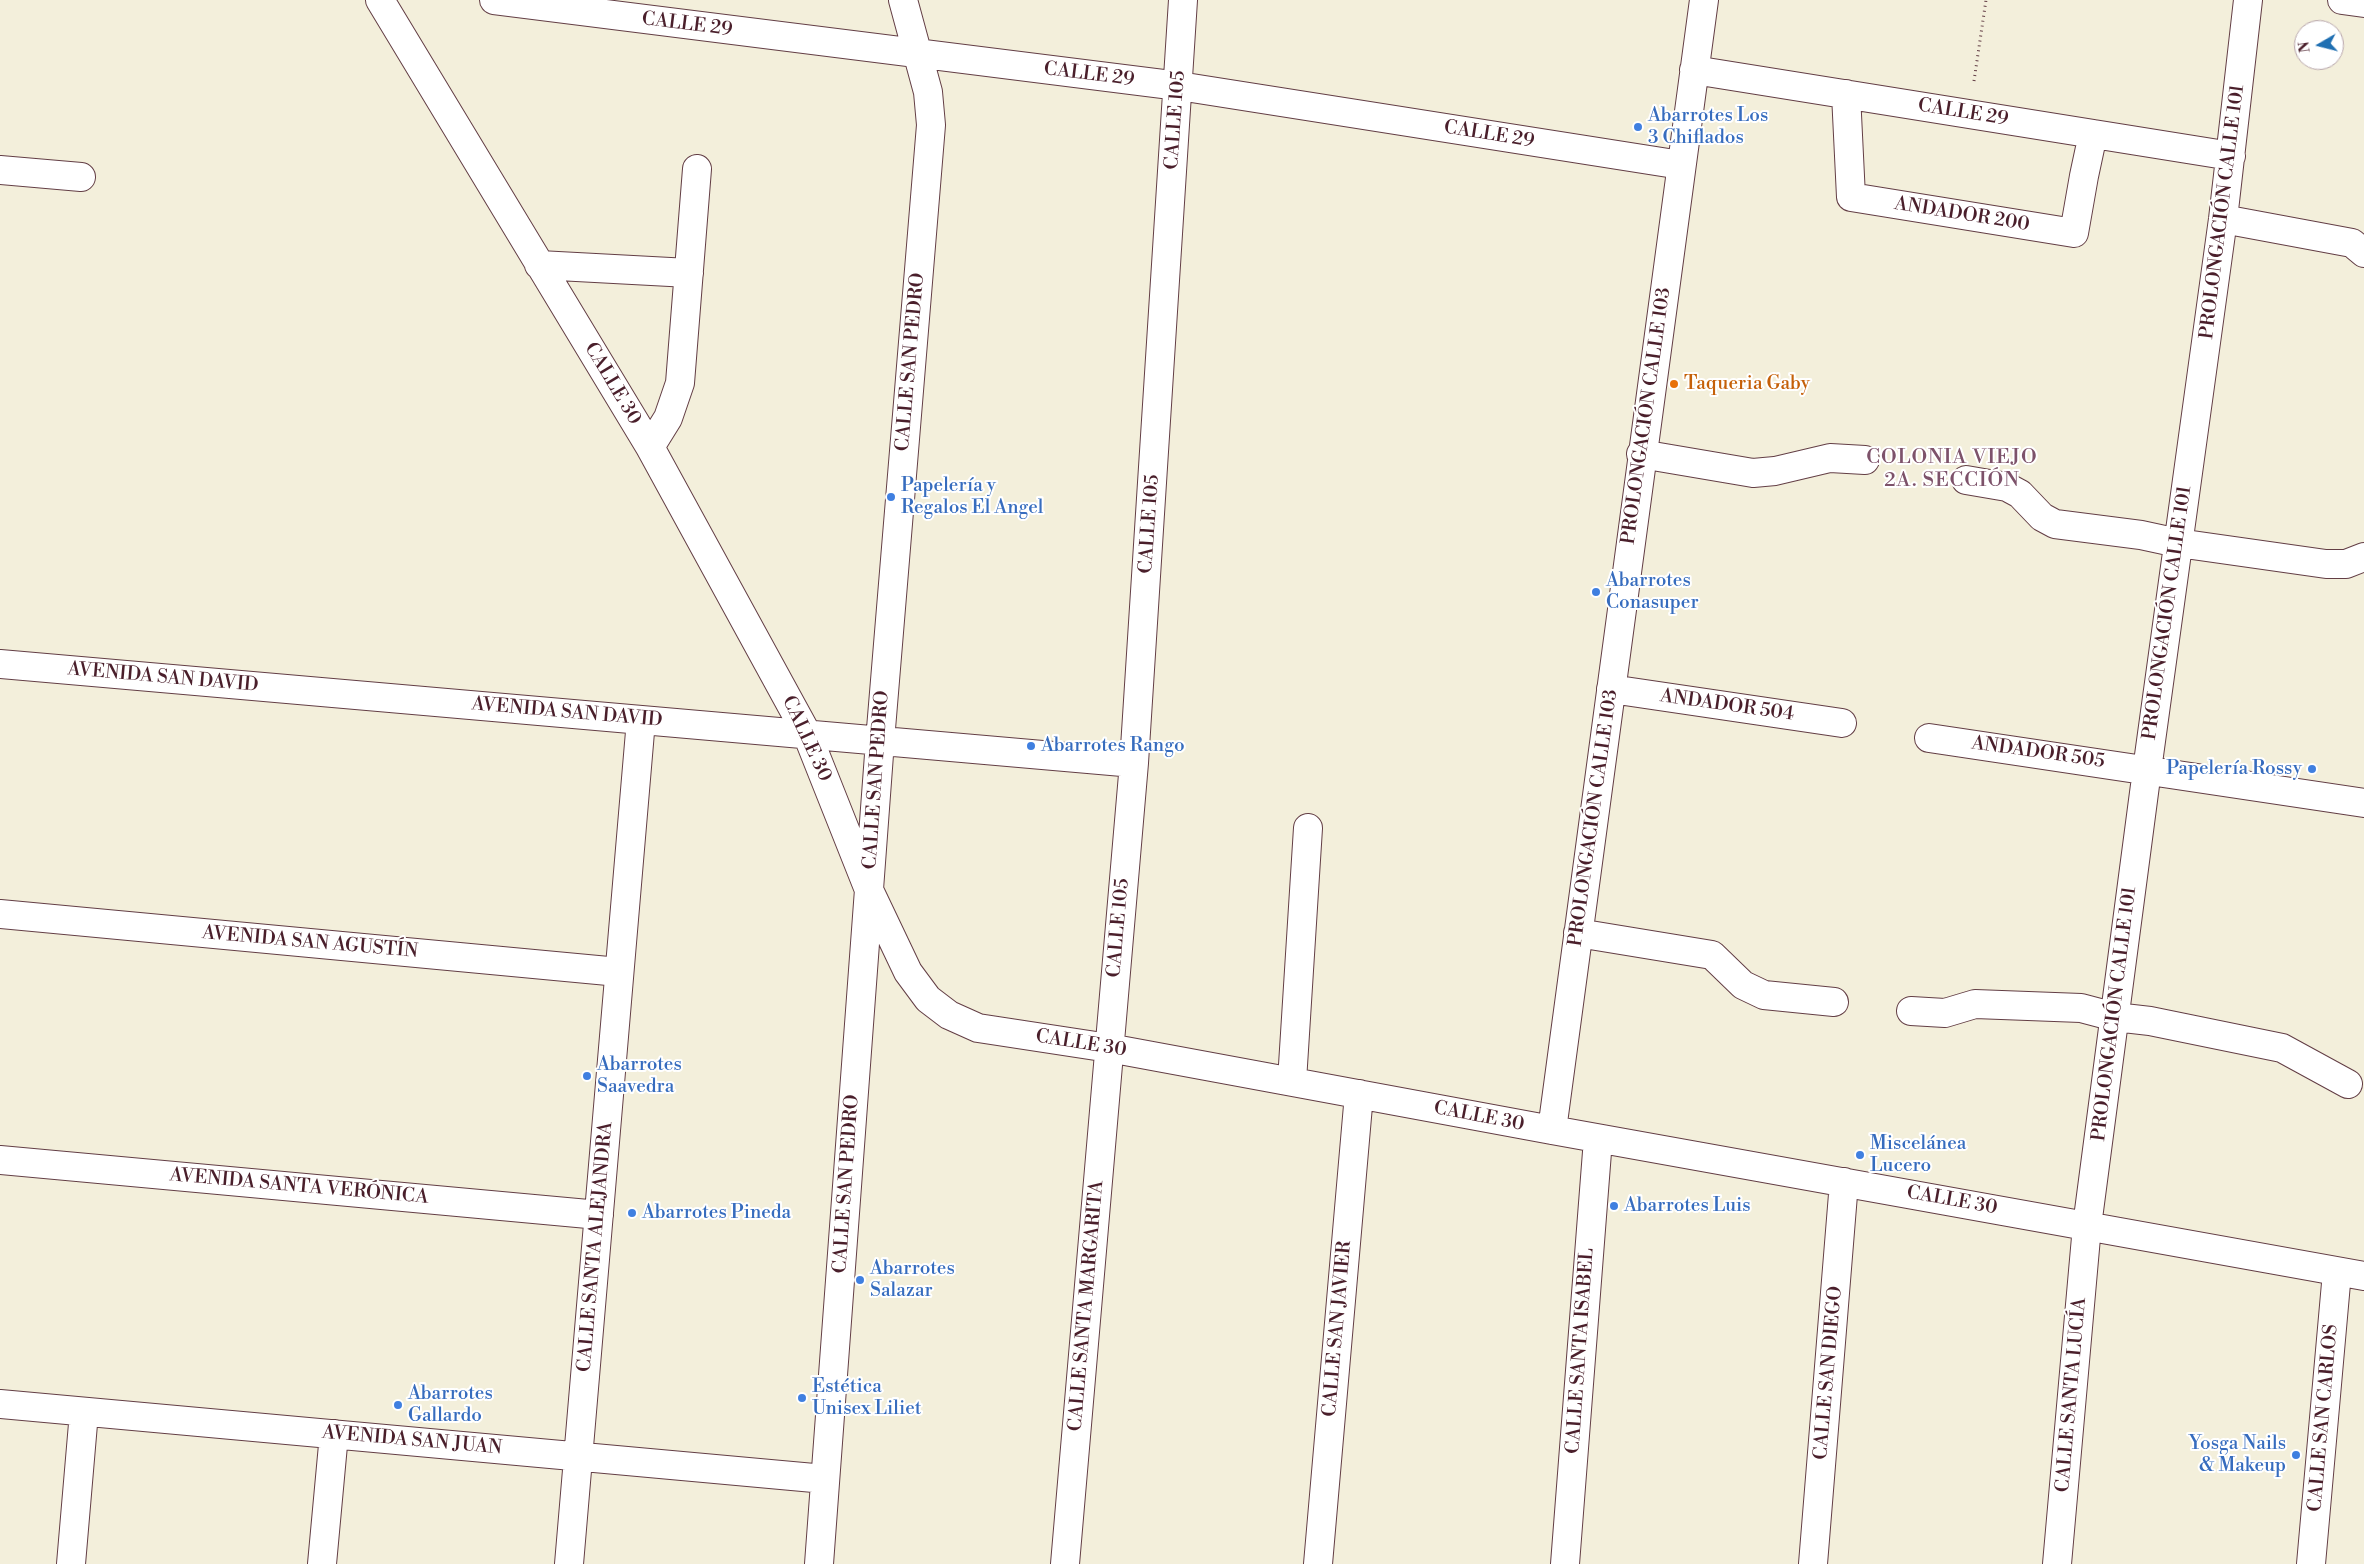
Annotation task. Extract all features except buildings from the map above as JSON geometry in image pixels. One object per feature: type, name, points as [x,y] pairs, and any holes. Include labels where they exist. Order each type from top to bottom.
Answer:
[{"type":"street","name":"CALLE 30","points":[[380,0],[650,447],[807,734],[869,890],[908,972],[928,999],[949,1015],[978,1028],[1109,1048],[1598,1139],[2364,1276]]},
{"type":"street","name":"CALLE 29","points":[[494,0],[1179,86],[1681,165]]},
{"type":"street","name":"CALLE SAN PEDRO","points":[[819,1564],[880,741],[931,125],[928,92],[903,0]]},
{"type":"street","name":"CALLE 105","points":[[1109,1048],[1134,763],[1179,86],[1183,0]]},
{"type":"street","name":"PROLONGACIÓN CALLE 103","points":[[1552,1130],[1641,454],[1704,0]]},
{"type":"street","name":"PROLONGACIÓN CALLE 101","points":[[2087,1226],[2116,1017],[2146,770],[2232,156],[2248,0]]},
{"type":"street","points":[[2342,0],[2364,3]]},
{"type":"street","name":"CALLE 29","points":[[1694,70],[2232,156]]},
{"type":"street","name":"ANDADOR 200","points":[[1846,94],[1852,197],[2074,233],[2093,134]]},
{"type":"street","points":[[650,447],[668,418],[680,383],[697,169]]},
{"type":"street","points":[[0,170],[81,177]]},
{"type":"street","points":[[2223,219],[2352,243],[2364,253]]},
{"type":"street","points":[[539,265],[689,274]]},
{"type":"street","points":[[1641,454],[1753,473],[1775,471],[1830,458],[1865,460]]},
{"type":"street","points":[[1966,480],[2008,488],[2020,494],[2042,517],[2055,524],[2141,535],[2178,543],[2326,564],[2346,564],[2364,557]]},
{"type":"street","name":"AVENIDA SAN DAVID","points":[[0,664],[1134,763]]},
{"type":"street","name":"ANDADOR 504","points":[[1611,689],[1842,723]]},
{"type":"street","name":"CALLE SANTA ALEJANDRA","points":[[569,1564],[641,720]]},
{"type":"street","name":"ANDADOR 505","points":[[1929,738],[2364,803]]},
{"type":"street","points":[[1292,1081],[1308,828]]},
{"type":"street","name":"AVENIDA SAN AGUSTÍN","points":[[0,914],[619,972]]},
{"type":"street","points":[[1578,933],[1712,954],[1743,985],[1764,995],[1834,1002]]},
{"type":"street","points":[[1911,1011],[1945,1013],[1975,1004],[2081,1008],[2116,1017],[2150,1021],[2282,1048],[2348,1084]]},
{"type":"street","name":"CALLE SANTA MARGARITA","points":[[1066,1564],[1109,1048]]},
{"type":"street","name":"CALLE SAN JAVIER","points":[[1318,1564],[1359,1094]]},
{"type":"street","name":"CALLE SANTA ISABEL","points":[[1565,1564],[1598,1139]]},
{"type":"street","name":"AVENIDA SANTA VERÓNICA","points":[[0,1160],[599,1215]]},
{"type":"street","name":"CALLE SAN DIEGO","points":[[1813,1564],[1844,1182]]},
{"type":"street","name":"CALLE SANTA LUCÍA","points":[[2057,1564],[2087,1226]]},
{"type":"street","name":"CALLE SAN CARLOS","points":[[2311,1564],[2337,1272]]},
{"type":"street","name":"AVENIDA SAN JUAN","points":[[0,1404],[825,1478]]},
{"type":"street","points":[[71,1564],[84,1412]]},
{"type":"street","points":[[322,1564],[334,1434]]},
{"type":"path","points":[[1969,114],[1986,0]]},
{"type":"place","name":"Abarrotes Los 3 Chiflados","points":[[1638,127]]},
{"type":"place","name":"Taqueria Gaby","points":[[1674,384]]},
{"type":"place","name":"Papelería y Regalos El Angel","points":[[891,497]]},
{"type":"place","name":"Abarrotes Conasuper","points":[[1596,592]]},
{"type":"place","name":"Abarrotes Rango","points":[[1031,746]]},
{"type":"place","name":"Papelería Rossy","points":[[2312,769]]},
{"type":"place","name":"Abarrotes Saavedra","points":[[587,1076]]},
{"type":"place","name":"Miscelánea Lucero","points":[[1860,1155]]},
{"type":"place","name":"Abarrotes Luis","points":[[1614,1206]]},
{"type":"place","name":"Abarrotes Pineda","points":[[632,1213]]},
{"type":"place","name":"Abarrotes Salazar","points":[[860,1280]]},
{"type":"place","name":"Estética Unisex Liliet","points":[[802,1398]]},
{"type":"place","name":"Abarrotes Gallardo","points":[[398,1405]]},
{"type":"place","name":"Yosga Nails & Makeup","points":[[2296,1455]]},
{"type":"district","name":"COLONIA VIEJO 2A. SECCIÓN","points":[[1952,470]]}]
